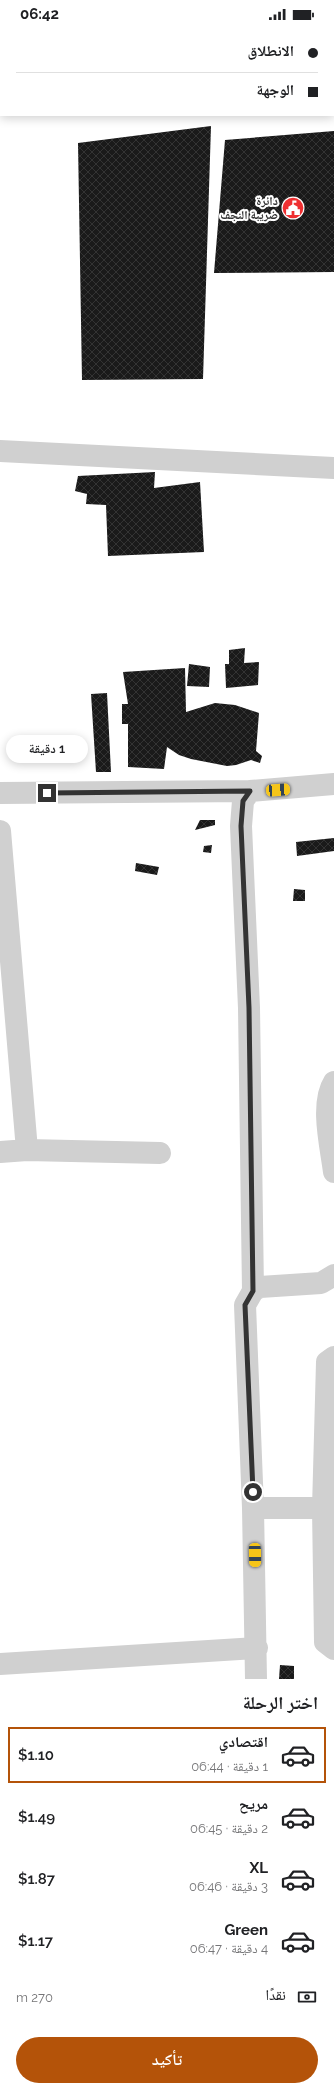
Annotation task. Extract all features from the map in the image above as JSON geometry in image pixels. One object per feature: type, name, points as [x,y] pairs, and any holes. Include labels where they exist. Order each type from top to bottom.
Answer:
[{"type":"lane","points":[[0,451],[334,468]]},
{"type":"lane","points":[[0,793],[250,791],[334,784]]},
{"type":"lane","points":[[250,791],[243,801],[241,826],[249,1008],[253,1291]]},
{"type":"lane","points":[[0,831],[27,1150]]},
{"type":"lane","points":[[334,1082],[330,1088],[326,1103],[334,1172]]},
{"type":"lane","points":[[0,1152],[27,1150],[160,1153]]},
{"type":"lane","points":[[256,1679],[257,1648],[254,1508],[245,1305],[253,1291],[260,1286],[321,1283],[334,1275]]},
{"type":"lane","points":[[334,1357],[327,1362],[329,1508],[325,1642],[334,1649]]},
{"type":"lane","points":[[254,1508],[329,1508]]},
{"type":"lane","points":[[0,1664],[257,1648]]},
{"type":"building","points":[[211,126],[203,379],[82,380],[78,143]]},
{"type":"building","points":[[334,131],[334,272],[214,273],[225,140]]},
{"type":"building","points":[[155,472],[154,488],[200,482],[204,552],[108,556],[106,505],[86,504],[87,494],[75,491],[78,476]]},
{"type":"building","points":[[245,648],[244,663],[259,662],[258,685],[226,688],[225,664],[229,664],[229,650]]},
{"type":"building","points":[[189,664],[210,667],[209,687],[187,686]]},
{"type":"building","points":[[185,668],[186,712],[215,703],[235,705],[259,713],[256,751],[262,756],[260,763],[251,760],[236,765],[227,766],[191,759],[179,755],[167,747],[164,769],[128,767],[128,724],[122,724],[122,704],[128,704],[123,672]]},
{"type":"building","points":[[107,693],[111,772],[96,772],[91,694]]},
{"type":"building","points":[[200,820],[215,820],[215,825],[195,830]]},
{"type":"building","points":[[334,838],[334,851],[297,856],[296,842]]},
{"type":"building","points":[[212,845],[211,853],[203,852],[204,846]]},
{"type":"building","points":[[136,863],[159,867],[157,875],[135,871]]},
{"type":"building","points":[[294,889],[305,890],[305,901],[293,901]]},
{"type":"building","points":[[280,1665],[294,1666],[294,1679],[279,1679]]},
{"type":"place","name":"دائرة ضريبة النجف","points":[[293,208]]},
{"type":"route","points":[[47,793],[250,791],[243,801],[241,826],[249,1008],[253,1291],[248,1297],[245,1305],[253,1492]]}]
